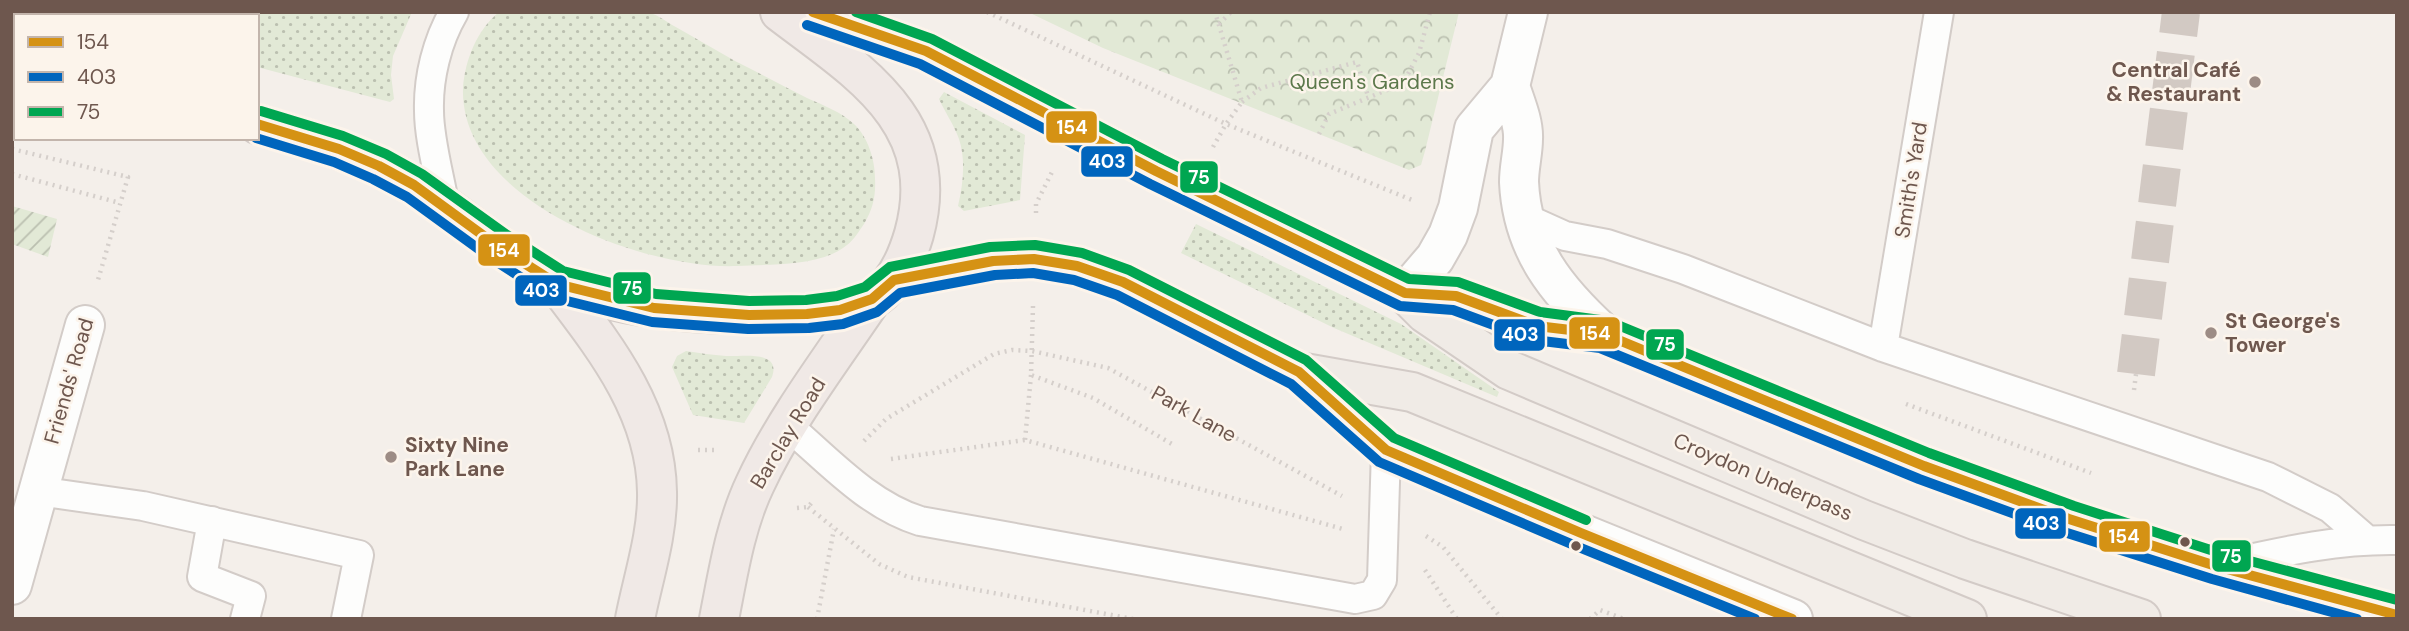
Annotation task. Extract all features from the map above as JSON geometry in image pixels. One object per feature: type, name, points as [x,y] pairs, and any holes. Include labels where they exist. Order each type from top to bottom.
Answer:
[{"type":"highway","name":"Barclay Road","points":[[719,619],[741,518],[755,484],[788,426],[910,248],[919,217],[916,157],[907,128],[890,104],[861,73],[780,12]]},
{"type":"highway","points":[[259,125],[339,149],[379,166],[414,186],[556,284],[597,337],[643,417],[649,437],[657,492],[656,512],[635,619]]},
{"type":"highway","points":[[556,284],[654,308],[749,315],[807,314],[840,310],[883,290]]},
{"type":"main road","points":[[812,12],[926,51],[1156,171],[1405,293]]},
{"type":"main road","points":[[883,290],[993,261],[1034,259],[1077,266],[1124,282],[1300,372],[1412,392],[1967,619]]},
{"type":"main road","name":"Croydon Underpass","points":[[1405,293],[1425,313],[1509,370],[1864,520],[1965,559],[2141,619]]},
{"type":"street","points":[[1405,293],[1435,258],[1448,235],[1458,208],[1475,129],[1510,86],[1528,12]]},
{"type":"street","points":[[1510,86],[1524,137],[1519,181],[1525,218],[1535,251],[1554,282],[1573,305],[1604,334]]},
{"type":"street","points":[[1405,293],[1456,296],[1537,326],[1604,334],[1983,489],[2216,566],[2397,615]]},
{"type":"street","name":"Friends' Road","points":[[12,585],[85,325]]},
{"type":"street","points":[[1300,372],[1385,450],[1793,619]]},
{"type":"lane","points":[[445,208],[429,112],[431,80],[439,44],[454,12]]},
{"type":"lane","name":"Smith's Yard","points":[[1883,347],[1939,12]]},
{"type":"lane","points":[[1525,218],[1564,236],[1607,244],[1684,269],[1883,347],[2268,477],[2330,508],[2367,540]]},
{"type":"lane","points":[[788,426],[884,505],[910,518],[1355,599],[1373,595],[1382,580],[1385,450]]},
{"type":"lane","points":[[38,491],[143,506],[359,555],[346,619]]},
{"type":"lane","points":[[212,521],[202,577],[251,596],[245,619]]},
{"type":"lane","points":[[2216,566],[2312,545],[2397,540]]},
{"type":"path","points":[[987,12],[1226,124],[1413,200]]},
{"type":"path","points":[[1216,12],[1242,102]]},
{"type":"path","points":[[1218,24],[1231,12]]},
{"type":"path","points":[[1320,134],[1329,114],[1394,87],[1408,74],[1419,53],[1430,12]]},
{"type":"path","points":[[1226,124],[1242,102],[1261,88],[1357,62],[1367,96]]},
{"type":"path","name":"Friends' Road","points":[[12,149],[128,177],[85,325]]},
{"type":"path","points":[[12,174],[120,203]]},
{"type":"path","points":[[1025,440],[1031,375],[1032,313]]},
{"type":"path","name":"Park Lane","points":[[861,443],[886,419],[994,354],[1003,351],[1032,351],[1108,368],[1347,498]]},
{"type":"path","points":[[1031,375],[1093,398],[1172,444]]},
{"type":"path","points":[[880,461],[1025,440],[1353,533]]},
{"type":"path","points":[[808,507],[879,564],[908,577],[1133,619]]},
{"type":"path","points":[[817,619],[834,529]]},
{"type":"path","points":[[1420,534],[1443,547],[1502,619]]},
{"type":"path","points":[[1422,565],[1457,619]]},
{"type":"path","points":[[1590,619],[1600,610],[1624,619]]},
{"type":"green space","points":[[637,11],[653,14],[735,61],[838,112],[859,129],[872,156],[875,171],[874,197],[864,224],[850,243],[823,257],[795,263],[737,266],[698,264],[654,256],[608,241],[564,221],[523,195],[491,164],[470,128],[463,88],[466,67],[478,37],[499,12]]},
{"type":"green space","points":[[95,12],[412,12],[393,56],[391,75],[394,99],[390,102],[259,68],[259,14]]},
{"type":"green space","name":"Queen's Gardens","points":[[1028,12],[1459,12],[1421,165],[1409,170],[1103,48]]},
{"type":"green space","points":[[944,92],[1025,135],[1020,200],[964,211],[958,206],[962,155],[957,134],[939,99]]},
{"type":"green space","points":[[12,206],[57,219],[48,257],[12,244]]},
{"type":"green space","points":[[1196,224],[1401,324],[1499,392],[1497,397],[1334,328],[1181,253]]},
{"type":"green space","points":[[686,351],[726,356],[758,356],[771,362],[772,377],[744,423],[693,415],[672,367],[677,356]]},
{"type":"tunnel","points":[[2136,374],[2181,12]]},
{"type":"transit line","name":"154","points":[[813,12],[926,51],[1156,171],[1405,293],[1456,296],[1537,326],[1604,334],[1924,466],[2069,519],[2216,566],[2397,615]]},
{"type":"transit line","name":"75","points":[[856,12],[932,39],[1162,159],[1409,279],[1458,282],[1540,312],[1608,321],[1929,453],[2074,506],[2220,553],[2397,600]]},
{"type":"transit line","name":"403","points":[[807,25],[920,64],[1150,184],[1400,306],[1453,310],[1534,340],[1600,348],[1919,479],[2064,532],[2212,579],[2357,619]]},
{"type":"transit line","name":"75","points":[[261,111],[343,136],[386,154],[422,174],[563,271],[656,294],[749,301],[806,300],[837,296],[865,287],[890,267],[990,247],[1035,245],[1082,253],[1129,270],[1306,360],[1394,438],[1586,520]]},
{"type":"transit line","name":"154","points":[[259,125],[339,149],[379,166],[414,185],[499,247],[557,284],[654,308],[749,315],[807,314],[840,310],[872,299],[894,280],[993,261],[1034,259],[1077,266],[1123,282],[1299,372],[1386,450],[1792,619]]},
{"type":"transit line","name":"403","points":[[259,139],[334,162],[407,197],[491,258],[551,297],[652,322],[748,329],[809,328],[843,324],[877,312],[900,293],[995,275],[1033,273],[1074,280],[1117,295],[1291,384],[1379,462],[1755,619]]},
{"type":"place","name":"Central Café & Restaurant","points":[[2255,82]]},
{"type":"place","name":"St George's Tower","points":[[2211,333]]},
{"type":"place","name":"Sixty Nine Park Lane","points":[[391,457]]}]
